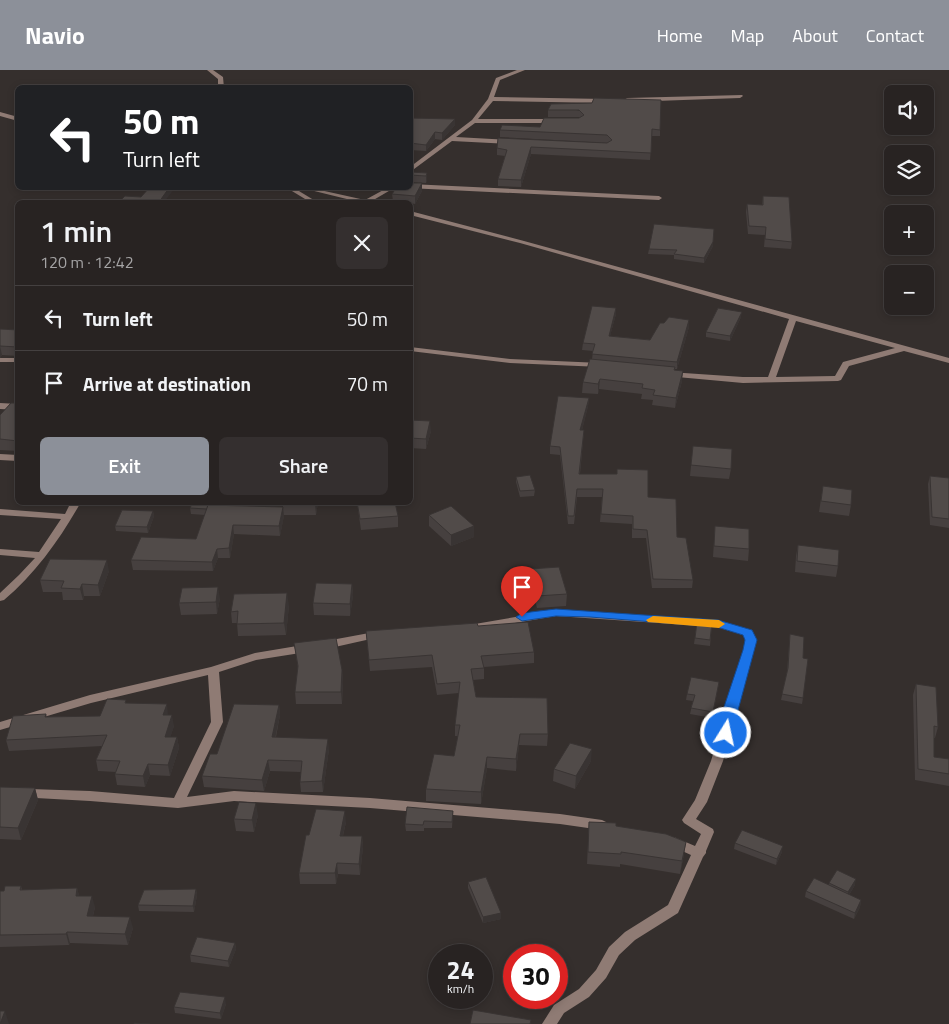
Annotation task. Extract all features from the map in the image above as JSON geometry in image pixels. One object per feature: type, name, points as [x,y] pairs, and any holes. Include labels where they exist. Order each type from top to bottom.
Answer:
[{"type":"street","points":[[210,70],[221,78],[221,85]]},
{"type":"street","points":[[413,168],[474,121],[491,99],[498,79],[522,70]]},
{"type":"street","points":[[622,100],[740,96]]},
{"type":"street","points":[[491,99],[612,101]]},
{"type":"street","points":[[0,114],[15,118]]},
{"type":"street","points":[[474,121],[560,121]]},
{"type":"street","points":[[451,139],[519,142]]},
{"type":"street","points":[[413,186],[659,198]]},
{"type":"street","points":[[293,190],[311,200]]},
{"type":"street","points":[[314,190],[357,200]]},
{"type":"street","points":[[370,200],[387,190]]},
{"type":"street","points":[[413,215],[522,242],[949,361]]},
{"type":"street","points":[[771,379],[793,318]]},
{"type":"street","points":[[663,373],[743,380],[838,378],[846,364],[903,348]]},
{"type":"street","points":[[413,349],[510,361],[608,366]]},
{"type":"street","points":[[0,360],[15,360]]},
{"type":"street","points":[[0,406],[15,407]]},
{"type":"street","points":[[0,457],[15,458]]},
{"type":"street","points":[[0,598],[21,581],[42,556],[74,505]]},
{"type":"street","points":[[0,512],[68,517]]},
{"type":"street","points":[[0,552],[42,556]]},
{"type":"street","points":[[459,630],[556,612],[718,624],[748,633],[751,640],[729,713],[726,733],[701,802],[688,820],[708,832],[673,909],[630,936],[614,951],[601,974],[584,993],[559,1009],[549,1024]]},
{"type":"street","points":[[0,726],[90,699],[213,670],[255,657],[392,632]]},
{"type":"street","points":[[178,804],[217,722],[213,670]]},
{"type":"street","points":[[0,792],[90,796],[178,804],[234,796],[370,803],[560,819],[616,828]]},
{"type":"street","points":[[661,836],[700,853]]},
{"type":"building","points":[[594,98],[661,100],[660,130],[652,129],[651,153],[531,147],[521,180],[498,179],[507,150],[497,148],[498,138],[607,143],[612,140],[607,135],[500,130],[502,125],[540,127],[544,118],[579,118],[584,115],[579,110],[548,110],[551,104],[592,103]]},
{"type":"building","points":[[413,118],[455,119],[442,133],[435,132],[426,145],[413,143]]},
{"type":"building","points":[[413,172],[427,173],[426,176],[413,175]]},
{"type":"building","points":[[413,183],[422,183],[415,196],[392,194],[395,190],[413,190]]},
{"type":"building","points":[[147,190],[168,190],[160,200],[121,200],[125,196],[141,197]]},
{"type":"building","points":[[763,196],[789,197],[792,242],[765,239],[766,227],[749,226],[747,204],[763,205]]},
{"type":"building","points":[[654,224],[714,229],[713,242],[704,258],[674,254],[677,250],[649,249]]},
{"type":"building","points":[[592,306],[616,308],[609,336],[650,340],[660,323],[664,323],[669,317],[689,320],[677,362],[592,354],[595,344],[583,343]]},
{"type":"building","points":[[718,308],[742,312],[730,336],[706,332]]},
{"type":"building","points":[[0,329],[15,330],[15,347],[0,346]]},
{"type":"building","points":[[590,359],[675,367],[674,370],[683,371],[676,398],[653,395],[655,390],[642,388],[643,384],[600,379],[598,384],[583,382]]},
{"type":"building","points":[[558,396],[589,398],[580,430],[584,430],[579,474],[617,474],[617,469],[648,470],[648,497],[676,499],[677,537],[686,538],[693,580],[653,579],[647,530],[633,529],[633,516],[601,514],[603,489],[577,489],[574,516],[568,516],[560,447],[550,446]]},
{"type":"building","points":[[11,403],[15,403],[15,441],[0,439],[0,415]]},
{"type":"building","points":[[413,420],[430,421],[426,439],[413,438]]},
{"type":"building","points":[[693,446],[732,449],[731,469],[691,465]]},
{"type":"building","points":[[530,475],[535,490],[520,491],[516,477]]},
{"type":"building","points":[[930,476],[949,478],[949,519],[932,517]]},
{"type":"building","points":[[823,486],[852,490],[851,505],[821,501]]},
{"type":"building","points":[[192,505],[209,505],[207,509],[190,508]]},
{"type":"building","points":[[208,505],[283,507],[279,526],[233,525],[229,548],[217,549],[212,562],[131,560],[141,537],[196,539]]},
{"type":"building","points":[[358,505],[396,505],[398,516],[360,519]]},
{"type":"building","points":[[451,506],[474,526],[451,535],[429,515]]},
{"type":"building","points":[[122,510],[153,511],[147,527],[115,526]]},
{"type":"building","points":[[715,526],[749,529],[749,549],[714,546]]},
{"type":"building","points":[[798,545],[839,550],[838,566],[797,561]]},
{"type":"building","points":[[50,559],[107,560],[98,585],[82,584],[80,589],[61,588],[64,581],[40,580]]},
{"type":"building","points":[[559,567],[567,594],[537,596],[530,569]]},
{"type":"building","points":[[316,583],[352,584],[350,604],[313,603]]},
{"type":"building","points":[[218,587],[216,602],[179,603],[182,588]]},
{"type":"building","points":[[287,593],[284,623],[237,624],[238,611],[231,612],[234,594]]},
{"type":"building","points":[[528,622],[534,652],[481,656],[484,668],[471,669],[476,697],[547,698],[548,734],[520,734],[516,759],[487,757],[481,792],[426,789],[434,754],[454,756],[460,725],[455,725],[460,682],[437,684],[432,655],[369,660],[366,631],[477,623],[478,626]]},
{"type":"building","points":[[697,622],[712,623],[710,640],[695,638]]},
{"type":"building","points":[[790,634],[804,637],[803,658],[808,659],[803,698],[782,694],[788,668]]},
{"type":"building","points":[[336,638],[342,670],[341,692],[295,692],[298,666],[294,643]]},
{"type":"building","points":[[691,677],[719,682],[713,712],[691,708],[695,695],[687,694]]},
{"type":"building","points":[[916,684],[936,687],[938,727],[934,726],[934,757],[949,759],[949,774],[918,769]]},
{"type":"building","points":[[107,699],[126,700],[125,703],[167,704],[163,715],[172,715],[165,737],[177,737],[168,765],[148,764],[143,776],[115,774],[120,761],[96,760],[107,735],[6,740],[13,716],[46,714],[45,717],[100,716]]},
{"type":"building","points":[[234,704],[279,705],[272,737],[328,739],[322,781],[300,782],[302,761],[268,760],[262,780],[202,776],[210,754],[217,754]]},
{"type":"building","points":[[570,743],[592,749],[576,776],[554,769]]},
{"type":"building","points":[[0,787],[35,788],[18,828],[0,827]]},
{"type":"building","points":[[239,802],[256,803],[252,820],[234,819]]},
{"type":"building","points":[[407,807],[453,811],[452,822],[424,821],[423,825],[405,824]]},
{"type":"building","points":[[316,809],[345,811],[340,836],[362,836],[359,864],[337,863],[335,873],[299,873],[306,835],[309,835]]},
{"type":"building","points":[[589,822],[616,823],[616,826],[666,834],[686,842],[682,861],[621,852],[621,854],[588,852]]},
{"type":"building","points":[[742,830],[783,846],[777,859],[735,843]]},
{"type":"building","points":[[837,870],[856,879],[848,892],[829,883]]},
{"type":"building","points":[[486,877],[501,913],[483,917],[468,882]]},
{"type":"building","points":[[814,878],[861,900],[855,913],[806,891]]},
{"type":"building","points":[[5,886],[21,886],[20,890],[77,888],[76,896],[92,896],[87,916],[130,917],[125,934],[67,932],[66,934],[0,935],[0,891],[4,891]]},
{"type":"building","points":[[196,889],[193,906],[138,905],[144,890]]},
{"type":"building","points":[[197,937],[235,943],[228,961],[190,955]]},
{"type":"building","points":[[180,992],[225,997],[220,1013],[174,1007]]},
{"type":"building","points":[[473,1010],[531,1020],[530,1024],[470,1024]]},
{"type":"building","points":[[0,1011],[5,1011],[0,1024]]},
{"type":"slow traffic","points":[[653,620],[719,624]]},
{"type":"route","points":[[522,617],[556,612],[590,614],[718,624],[748,633],[751,640],[749,650],[729,713],[726,733]]}]
